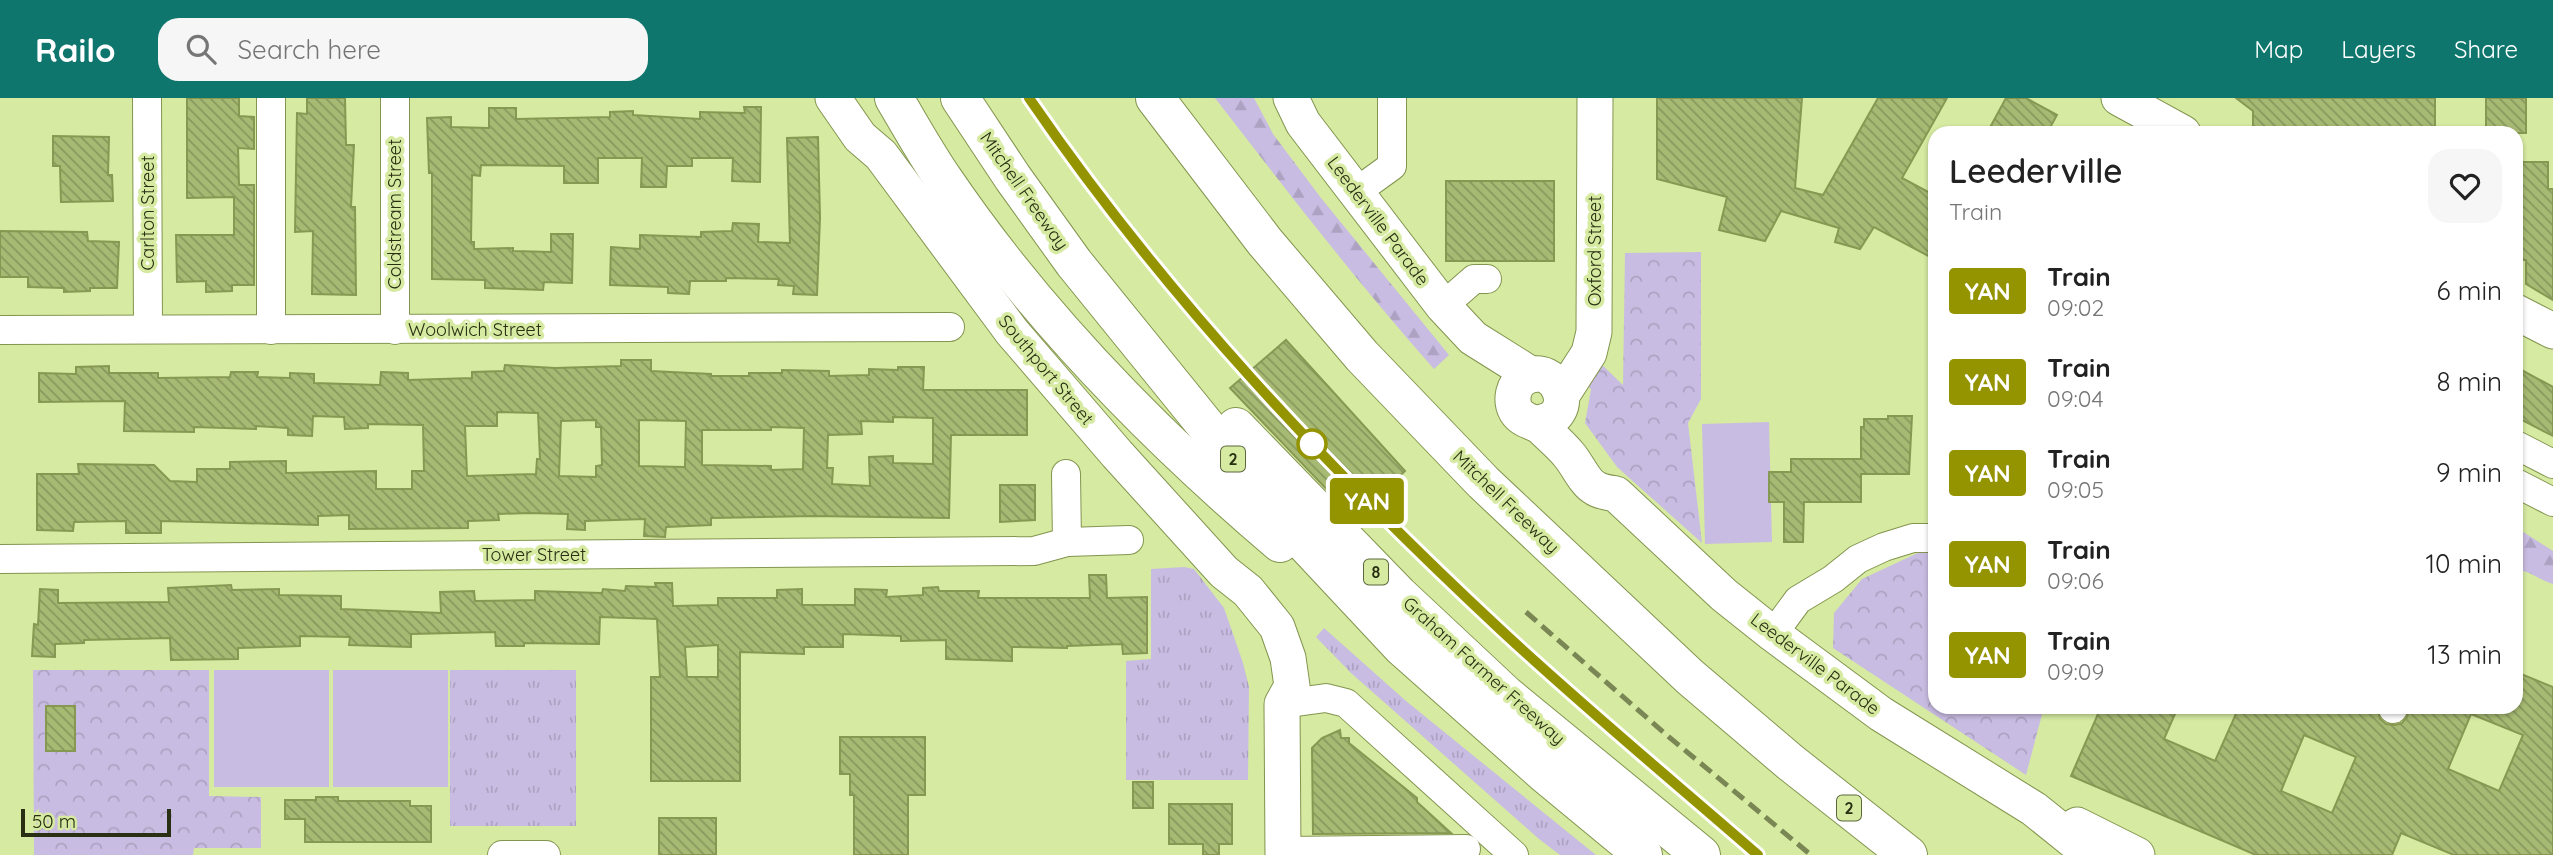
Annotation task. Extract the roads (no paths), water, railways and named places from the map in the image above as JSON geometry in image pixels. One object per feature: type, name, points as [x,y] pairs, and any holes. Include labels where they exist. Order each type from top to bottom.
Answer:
[{"type":"highway","points":[[894,98],[943,178],[978,228],[1051,319],[1143,419],[1223,495],[1402,647]]},
{"type":"highway","name":"Mitchell Freeway","points":[[960,98],[1074,263],[1300,538],[1402,647],[1544,773],[1643,855]]},
{"type":"highway","name":"Mitchell Freeway","points":[[1155,98],[1265,242],[1362,356],[1483,482],[1690,677],[1790,762],[1908,855]]},
{"type":"highway","name":"Graham Farmer Freeway","points":[[1074,263],[1399,595],[1506,695],[1701,855]]},
{"type":"main road","name":"Southport Street","points":[[833,98],[860,137],[881,155],[1012,332],[1116,454],[1224,572],[1248,591],[1277,627],[1288,657],[1292,686],[1282,704],[1283,853]]},
{"type":"main road","name":"Southport Street","points":[[856,98],[875,126],[881,155]]},
{"type":"main road","name":"Leederville Parade","points":[[1291,98],[1303,123],[1443,306],[1473,338],[1496,377],[1540,394],[1560,445],[1594,488],[1616,494],[1724,595],[1881,714],[2034,809],[2096,855]]},
{"type":"main road","name":"Oxford Street","points":[[1540,394],[1574,331],[1576,98]]},
{"type":"main road","name":"Oxford Street","points":[[1540,394],[1588,353],[1594,332],[1595,98]]},
{"type":"main road","points":[[2119,98],[2170,126]]},
{"type":"main road","points":[[2523,316],[2553,331]]},
{"type":"main road","name":"Leederville Parade","points":[[2034,809],[2085,828],[2137,855]]},
{"type":"street","name":"Carlton Street","points":[[148,98],[148,329]]},
{"type":"street","points":[[271,98],[271,330]]},
{"type":"street","name":"Coldstream Street","points":[[395,330],[396,98]]},
{"type":"street","points":[[1356,192],[1392,166],[1392,98]]},
{"type":"street","points":[[1443,306],[1474,279],[1487,279]]},
{"type":"street","name":"Woolwich Street","points":[[0,330],[950,327]]},
{"type":"street","points":[[2523,449],[2553,464]]},
{"type":"street","points":[[1066,474],[1067,542]]},
{"type":"street","points":[[2523,487],[2553,502]]},
{"type":"street","points":[[1773,634],[1798,600],[1833,579],[1858,559],[1913,538],[1928,538]]},
{"type":"street","name":"Tower Street","points":[[0,559],[1034,551],[1067,542],[1129,540]]},
{"type":"street","points":[[1282,704],[1326,698],[1346,703],[1514,855]]},
{"type":"street","points":[[1283,853],[1458,851]]},
{"type":"street","points":[[502,855],[546,855]]},
{"type":"railway","points":[[1029,98],[1183,303],[1246,375]]},
{"type":"railway","points":[[1370,504],[1504,633],[1758,855]]},
{"type":"railway","points":[[1526,612],[1669,737],[1811,855]]},
{"type":"train","name":"YAN","points":[[1029,98],[1183,303],[1246,374],[1370,504],[1504,633],[1758,855]]}]
